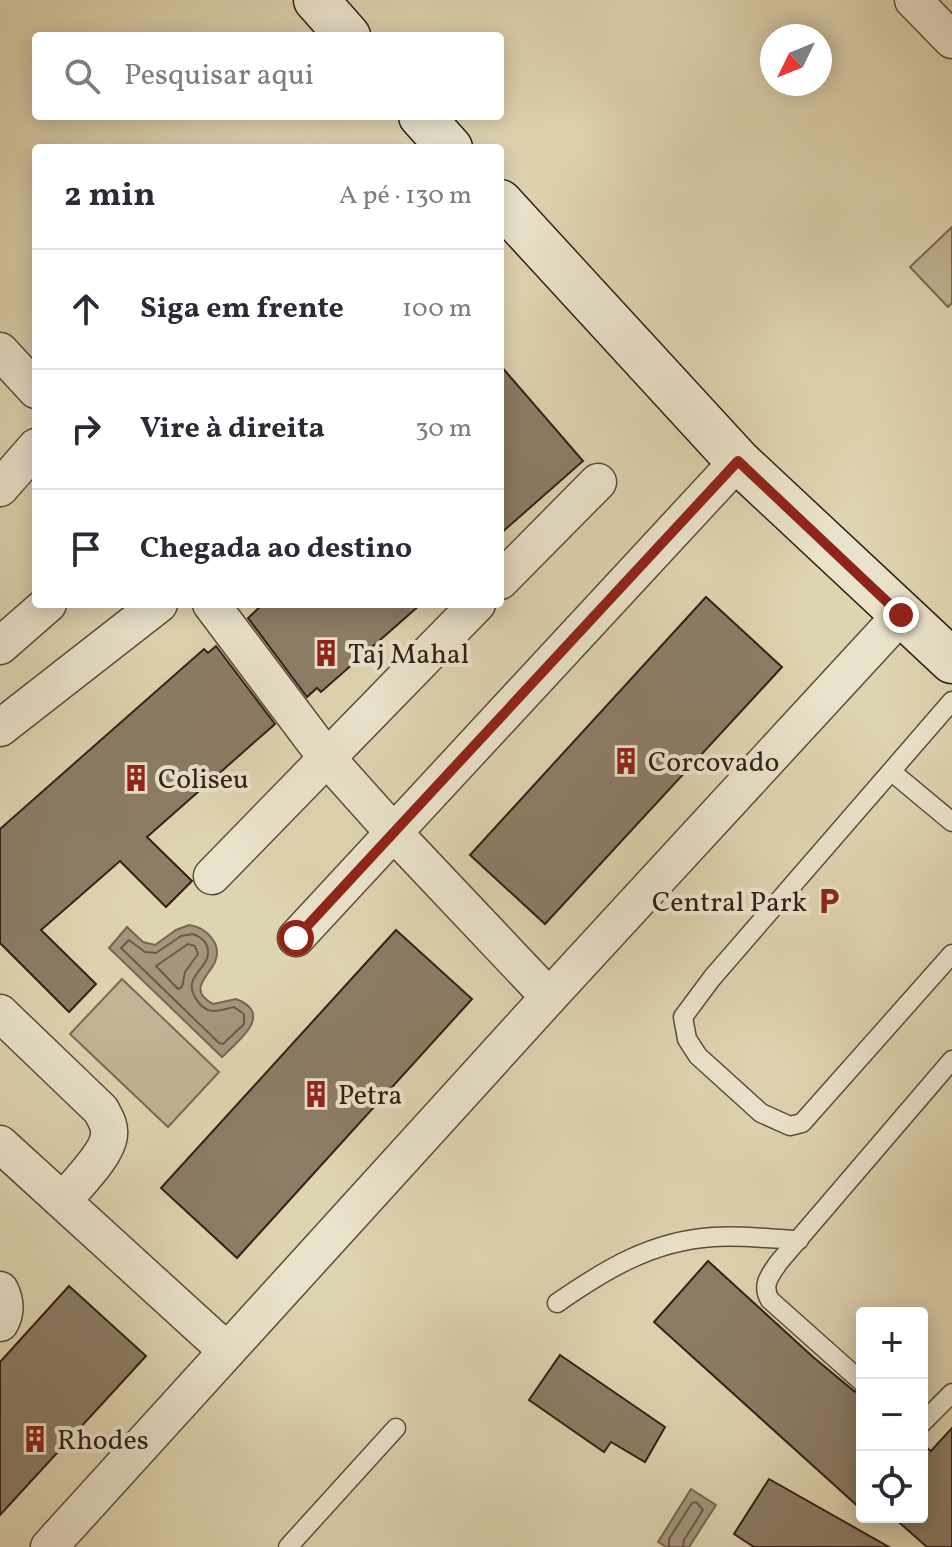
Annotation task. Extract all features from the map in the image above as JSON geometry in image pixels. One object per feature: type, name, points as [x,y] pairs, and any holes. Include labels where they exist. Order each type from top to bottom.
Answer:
[{"type":"main road","points":[[316,0],[344,32]]},
{"type":"main road","points":[[425,120],[446,144]]},
{"type":"main road","points":[[504,206],[738,461],[952,661]]},
{"type":"street","points":[[913,0],[952,40]]},
{"type":"street","points":[[0,351],[32,386]]},
{"type":"street","points":[[0,488],[32,452]]},
{"type":"street","points":[[296,938],[738,461]]},
{"type":"street","points":[[504,577],[598,482]]},
{"type":"street","points":[[0,646],[43,608]]},
{"type":"street","points":[[0,728],[154,608]]},
{"type":"street","points":[[214,608],[326,757],[549,997]]},
{"type":"street","points":[[212,876],[473,608]]},
{"type":"street","points":[[49,1547],[901,615]]},
{"type":"street","points":[[0,1013],[101,1110],[109,1128],[109,1139],[103,1150],[63,1201]]},
{"type":"street","points":[[0,1144],[227,1351]]},
{"type":"street","points":[[0,1290],[5,1316],[0,1323]]},
{"type":"lane","points":[[952,701],[712,978],[683,1017],[687,1039],[698,1056],[761,1113],[790,1126],[802,1123],[952,954]]},
{"type":"lane","points":[[892,772],[952,822]]},
{"type":"lane","points":[[859,1379],[767,1296],[766,1281],[952,1060]]},
{"type":"lane","points":[[557,1303],[602,1272],[647,1250],[713,1237],[799,1240]]},
{"type":"lane","points":[[928,1417],[952,1393]]},
{"type":"lane","points":[[293,1545],[396,1428]]},
{"type":"shaded area","points":[[952,227],[952,303],[948,307],[910,267]]},
{"type":"shaded area","points":[[122,979],[219,1072],[168,1127],[70,1034]]},
{"type":"water","points":[[189,925],[211,937],[217,948],[215,962],[202,983],[201,994],[213,1004],[236,999],[253,1012],[250,1028],[222,1057],[109,948],[127,927],[143,942],[155,945]]},
{"type":"water","points":[[691,1489],[716,1505],[689,1547],[666,1547],[658,1542]]},
{"type":"building","points":[[504,370],[583,461],[504,530]]},
{"type":"building","name":"Corcovado","points":[[706,597],[782,667],[545,924],[470,855]]},
{"type":"building","name":"Taj Mahal","points":[[259,608],[416,608],[321,692],[317,688],[307,697],[248,618]]},
{"type":"building","name":"Coliseu","points":[[216,646],[275,724],[147,837],[192,881],[166,907],[120,861],[41,930],[96,984],[69,1012],[0,943],[0,829],[204,649],[208,653]]},
{"type":"building","name":"Petra","points":[[396,930],[472,999],[237,1258],[161,1188]]},
{"type":"building","points":[[708,1261],[813,1357],[856,1392],[856,1505],[654,1322]]},
{"type":"building","name":"Rhodes","points":[[69,1286],[146,1356],[0,1515],[0,1362]]},
{"type":"building","points":[[560,1355],[665,1427],[645,1462],[611,1442],[604,1452],[529,1400]]},
{"type":"building","points":[[952,1428],[952,1547],[927,1547],[900,1523],[928,1523],[928,1449],[931,1451]]},
{"type":"building","points":[[769,1479],[889,1547],[754,1547],[734,1534]]},
{"type":"place","name":"Taj Mahal","points":[[326,653]]},
{"type":"place","name":"Corcovado","points":[[626,761]]},
{"type":"place","name":"Coliseu","points":[[136,778]]},
{"type":"place","name":"Central Park","points":[[829,901]]},
{"type":"place","name":"Petra","points":[[316,1094]]},
{"type":"place","name":"Rhodes","points":[[35,1439]]},
{"type":"route","points":[[296,938],[738,461],[901,615]]}]
